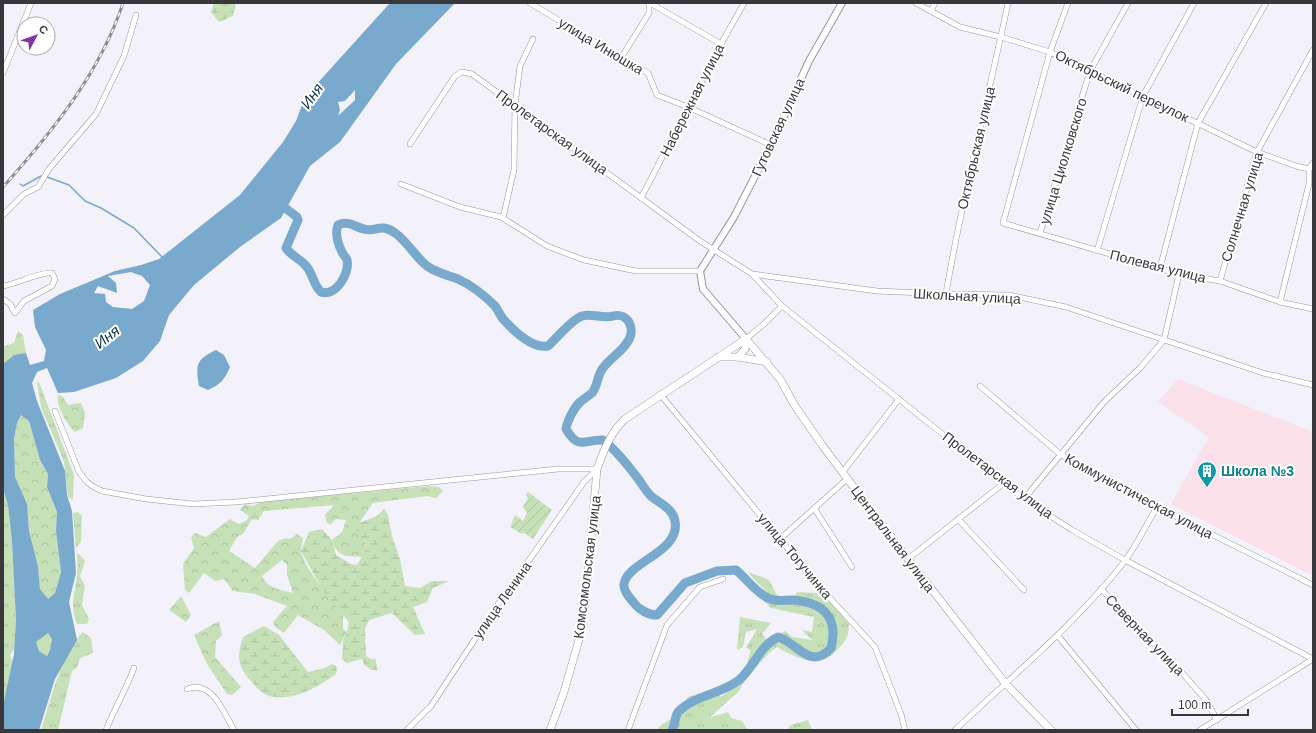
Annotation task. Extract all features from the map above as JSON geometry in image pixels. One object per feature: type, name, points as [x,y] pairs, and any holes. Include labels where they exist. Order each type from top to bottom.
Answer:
[{"type":"main road","name":"Комсомольская улица","points":[[550,730],[563,695],[581,633],[585,605],[597,469],[604,449],[612,433],[625,419],[660,394],[746,339]]},
{"type":"main road","points":[[738,357],[745,349],[746,339]]},
{"type":"main road","name":"Центральная улица","points":[[746,339],[767,362],[818,440],[908,559],[1005,683],[1051,730]]},
{"type":"main road","points":[[718,357],[738,357],[767,362]]},
{"type":"street","points":[[3,73],[31,3]]},
{"type":"street","name":"улица Инюшка","points":[[530,3],[648,73],[656,96],[688,107],[771,144]]},
{"type":"street","points":[[621,58],[649,13],[650,3],[721,44]]},
{"type":"street","name":"Набережная улица","points":[[641,198],[744,3]]},
{"type":"street","name":"Гутовская улица","points":[[700,271],[734,217],[771,144],[808,61],[842,3]]},
{"type":"street","name":"Октябрьский переулок","points":[[916,3],[960,26],[1050,52],[1257,152],[1309,169]]},
{"type":"street","points":[[932,11],[935,3]]},
{"type":"street","name":"Октябрьская улица","points":[[946,294],[954,247],[973,158],[1002,37],[1008,3]]},
{"type":"street","points":[[1050,52],[1068,3]]},
{"type":"street","name":"улица Циолковского","points":[[1040,233],[1090,71],[1128,3]]},
{"type":"street","points":[[1097,251],[1143,96],[1194,3]]},
{"type":"street","points":[[1160,268],[1198,123],[1266,3]]},
{"type":"street","points":[[3,215],[24,194],[38,187],[96,114],[124,56],[136,15]]},
{"type":"street","points":[[503,218],[514,170],[515,105],[520,66],[532,39]]},
{"type":"street","name":"Солнечная улица","points":[[1220,281],[1257,152],[1313,50]]},
{"type":"street","name":"Полевая улица","points":[[1050,52],[1003,223],[1179,274],[1220,281],[1280,302],[1313,309]]},
{"type":"street","name":"Пролетарская улица","points":[[410,144],[455,76],[462,72],[472,74],[712,250]]},
{"type":"street","points":[[1280,302],[1311,184],[1309,169],[1313,163]]},
{"type":"street","points":[[400,184],[460,207],[503,218],[547,246],[591,262],[636,271],[700,271],[703,289],[746,339],[782,306]]},
{"type":"street","name":"Школьная улица","points":[[712,250],[752,274],[877,291],[1008,295],[1059,306],[1263,373],[1313,385]]},
{"type":"street","points":[[3,286],[26,280],[45,272],[52,273],[56,279],[52,286],[24,301],[15,313],[10,304],[3,299]]},
{"type":"street","name":"Пролетарская улица","points":[[752,274],[782,306],[1024,498],[1072,530],[1125,560],[1313,659]]},
{"type":"street","points":[[1024,498],[1104,402],[1140,368],[1164,340],[1179,274]]},
{"type":"street","name":"Коммунистическая улица","points":[[980,386],[1060,454],[1157,507],[1313,585]]},
{"type":"street","name":"улица Тогучинка","points":[[660,394],[781,538],[817,584],[875,647],[901,714],[905,730]]},
{"type":"street","points":[[781,538],[814,508],[845,476],[899,399]]},
{"type":"street","points":[[55,411],[79,472],[87,482],[94,487],[102,491],[193,504],[236,502],[558,469],[597,469]]},
{"type":"street","name":"улица Ленина","points":[[407,730],[430,706],[505,594],[584,482],[597,469]]},
{"type":"street","points":[[908,559],[1004,483]]},
{"type":"street","points":[[955,730],[1058,636],[1101,589],[1125,560],[1157,507]]},
{"type":"street","points":[[814,508],[852,567]]},
{"type":"street","points":[[958,519],[1024,590]]},
{"type":"street","points":[[628,730],[667,625],[700,587],[723,579]]},
{"type":"street","name":"Северная улица","points":[[1101,589],[1184,674],[1206,700],[1217,720]]},
{"type":"street","points":[[1058,636],[1136,730]]},
{"type":"street","points":[[1204,729],[1313,659]]},
{"type":"street","points":[[106,730],[116,704],[128,685],[134,668]]},
{"type":"street","points":[[187,689],[193,686],[209,691],[217,701],[234,730]]},
{"type":"shaded area","points":[[1178,379],[1313,432],[1313,576],[1171,504],[1209,437],[1158,402]]},
{"type":"green space","points":[[214,3],[236,3],[233,16],[219,22],[211,12]]},
{"type":"green space","points":[[18,331],[23,335],[26,353],[14,355],[3,365],[3,347],[14,343]]},
{"type":"green space","points":[[39,382],[74,475],[73,500],[68,497],[64,462],[41,407],[37,383]]},
{"type":"green space","points":[[58,395],[63,397],[68,405],[81,403],[85,413],[83,428],[75,432],[69,425],[60,410]]},
{"type":"green space","points":[[21,414],[29,421],[40,460],[48,474],[47,487],[57,512],[56,531],[61,572],[55,593],[48,599],[40,589],[38,566],[29,531],[27,504],[15,477],[14,439],[17,423]]},
{"type":"green space","points":[[429,486],[439,487],[443,491],[436,498],[427,496],[373,503],[359,523],[367,548],[362,557],[347,556],[339,553],[334,546],[332,540],[342,532],[346,520],[336,519],[330,525],[326,521],[325,515],[334,505],[264,511],[258,520],[252,519],[243,534],[237,537],[229,551],[255,568],[278,541],[286,538],[290,539],[297,534],[303,538],[301,550],[307,565],[318,583],[343,612],[343,629],[347,632],[340,645],[324,630],[298,615],[284,633],[275,627],[273,622],[287,606],[255,594],[233,591],[224,579],[215,581],[204,573],[189,593],[185,590],[183,564],[194,548],[191,538],[195,533],[206,537],[230,519],[239,524],[247,520],[249,516],[240,510],[245,504],[253,506],[261,502]],"holes":[[[282,560],[287,565],[287,575],[293,593],[271,586],[262,576]]]},
{"type":"green space","points":[[3,489],[8,505],[12,541],[16,620],[15,648],[10,655],[13,663],[3,706]]},
{"type":"green space","points":[[528,492],[552,510],[533,539],[523,532],[522,534],[510,527],[515,515],[523,521],[527,513],[523,507],[528,498],[526,495]]},
{"type":"green space","points":[[384,509],[388,515],[392,536],[400,559],[405,586],[420,588],[432,581],[449,581],[433,588],[427,602],[413,607],[425,634],[415,635],[392,613],[369,620],[365,629],[366,656],[373,660],[375,658],[378,670],[372,670],[364,665],[362,659],[347,663],[342,659],[343,641],[349,622],[323,591],[301,551],[309,532],[322,529],[332,540],[336,555],[351,564],[357,565],[367,548],[365,540],[356,533],[359,523],[377,516]]},
{"type":"green space","points":[[78,512],[82,516],[81,542],[76,548],[73,513]]},
{"type":"green space","points":[[77,554],[79,554],[85,561],[80,576],[85,586],[82,605],[89,619],[87,624],[77,624],[73,609],[77,578]]},
{"type":"green space","points":[[748,572],[769,580],[780,601],[794,597],[797,592],[817,593],[833,605],[849,624],[845,640],[831,655],[817,661],[801,658],[777,647],[769,653],[747,677],[739,691],[709,718],[728,712],[731,718],[742,721],[748,730],[657,730],[660,726],[672,718],[688,697],[716,688],[721,697],[741,682],[751,650],[746,648],[757,629],[746,632],[743,647],[737,650],[740,617],[771,623],[762,634],[766,639],[785,631],[792,637],[812,640],[802,630],[812,632],[814,617],[771,608],[760,597],[774,602]]},
{"type":"green space","points":[[181,596],[191,615],[186,622],[169,610]]},
{"type":"green space","points":[[219,621],[222,635],[216,641],[215,657],[241,687],[232,695],[227,694],[207,664],[194,635]]},
{"type":"green space","points":[[264,626],[279,635],[308,672],[325,668],[332,664],[337,667],[336,674],[323,683],[299,694],[274,697],[266,695],[260,691],[242,669],[239,655],[243,637]]},
{"type":"green space","points":[[48,632],[52,639],[47,656],[39,651],[36,642]]},
{"type":"green space","points":[[83,632],[91,638],[93,653],[80,658],[77,667],[72,671],[58,730],[41,730],[63,665],[75,641]]},
{"type":"green space","points":[[808,720],[812,730],[787,730],[791,725]]},
{"type":"water","name":"Иня","points":[[390,3],[455,3],[396,64],[340,142],[310,166],[281,218],[240,247],[194,285],[169,315],[160,341],[143,361],[116,378],[74,392],[58,393],[47,368],[37,372],[32,383],[37,401],[65,471],[67,495],[72,511],[76,573],[69,602],[77,640],[55,679],[39,730],[3,730],[3,706],[14,654],[16,620],[12,541],[8,505],[3,489],[3,364],[14,355],[26,353],[30,365],[44,361],[46,350],[35,327],[33,310],[60,294],[115,271],[159,259],[240,195],[283,142],[296,121],[305,97]],"holes":[[[355,90],[355,100],[338,116],[340,110],[338,102],[345,101]],[[131,272],[142,276],[150,285],[144,301],[132,309],[113,307],[106,302],[105,294],[94,293],[98,286],[117,293],[116,283],[108,276]],[[21,415],[29,421],[40,460],[48,474],[47,487],[57,512],[56,531],[61,572],[55,593],[48,599],[40,589],[38,566],[29,531],[27,504],[15,477],[14,439],[17,423]],[[48,633],[52,639],[47,656],[39,651],[36,642]]]},
{"type":"water","points":[[216,350],[224,355],[230,367],[222,381],[208,390],[199,386],[197,373],[198,364],[204,357]]},
{"type":"waterway","points":[[20,184],[23,186],[41,176]]},
{"type":"waterway","points":[[47,177],[69,185],[85,201],[101,208],[134,228],[162,257]]},
{"type":"waterway","points":[[276,201],[297,217],[298,220],[286,248],[307,267],[321,292],[327,293],[337,288],[344,277],[347,260],[339,246],[337,231],[338,225],[345,223],[367,230],[379,228],[390,230],[396,234],[427,266],[468,284],[487,298],[512,328],[523,338],[536,345],[548,346],[569,325],[578,318],[586,315],[605,317],[618,315],[629,322],[631,331],[628,341],[603,368],[594,390],[575,408],[566,429],[571,436],[579,442],[603,440],[621,457],[645,490],[666,507],[674,517],[675,532],[670,541],[627,576],[624,584],[627,594],[641,610],[657,615],[685,583],[717,571],[736,570],[755,589],[768,598],[777,600],[803,601],[820,608],[830,619],[832,627],[833,637],[831,648],[824,654],[817,657],[804,653],[778,637],[771,641],[761,651],[749,669],[739,680],[732,685],[693,701],[679,711],[676,715],[672,730]]},
{"type":"railway","points":[[3,187],[39,145],[73,101],[101,54],[123,3]]},
{"type":"place","name":"Школа №3","points":[[1207,488]]}]
